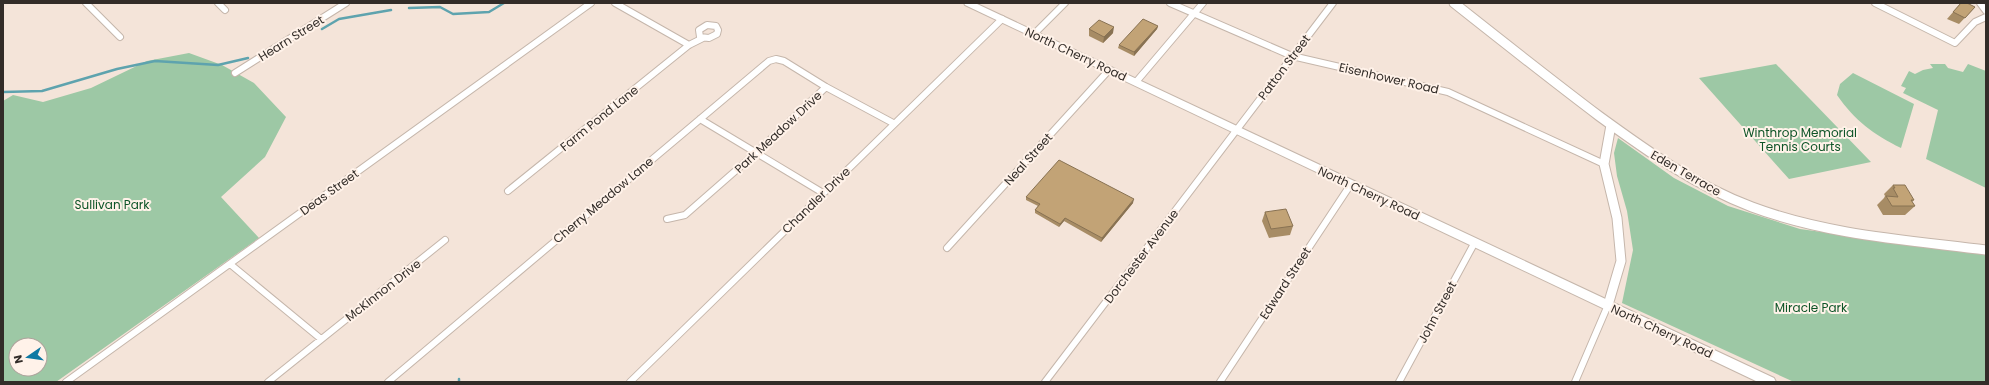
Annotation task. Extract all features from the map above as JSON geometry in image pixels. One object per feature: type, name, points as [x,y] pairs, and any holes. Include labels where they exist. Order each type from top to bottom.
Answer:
[{"type":"main road","name":"North Cherry Road","points":[[968,3],[1770,382]]},
{"type":"street","points":[[86,3],[120,37]]},
{"type":"street","points":[[218,3],[225,10]]},
{"type":"street","name":"Hearn Street","points":[[235,73],[346,3]]},
{"type":"street","name":"Deas Street","points":[[66,382],[591,3]]},
{"type":"street","points":[[615,3],[689,45]]},
{"type":"street","points":[[1034,34],[1065,3]]},
{"type":"street","name":"Eisenhower Road","points":[[1170,3],[1292,56],[1448,92],[1604,164]]},
{"type":"street","points":[[1136,82],[1203,3]]},
{"type":"street","name":"Patton Street","points":[[1235,130],[1333,3]]},
{"type":"street","name":"Eden Terrace","points":[[1454,3],[1611,125],[1666,164],[1692,180],[1751,207],[1815,226],[1986,250]]},
{"type":"street","points":[[1875,3],[1955,42],[1975,22],[1986,17]]},
{"type":"street","points":[[1980,3],[1986,11]]},
{"type":"street","name":"Chandler Drive","points":[[630,382],[893,123],[1002,19]]},
{"type":"street","name":"Farm Pond Lane","points":[[508,191],[689,45],[703,38]]},
{"type":"street","name":"Cherry Meadow Lane","points":[[388,382],[765,63],[779,60],[789,64],[826,87]]},
{"type":"street","name":"Neal Street","points":[[947,248],[1109,70]]},
{"type":"street","name":"Park Meadow Drive","points":[[668,219],[685,215],[826,87],[893,123]]},
{"type":"street","points":[[700,119],[823,192]]},
{"type":"street","points":[[1575,382],[1608,305],[1621,261],[1616,211],[1604,164],[1611,125]]},
{"type":"street","name":"Dorchester Avenue","points":[[1045,382],[1235,130]]},
{"type":"street","name":"Edward Street","points":[[1220,382],[1351,184]]},
{"type":"street","name":"McKinnon Drive","points":[[268,382],[445,240]]},
{"type":"street","name":"John Street","points":[[1399,382],[1475,242]]},
{"type":"street","points":[[230,264],[321,339]]},
{"type":"green space","name":"Sullivan Park","points":[[189,53],[222,65],[254,83],[286,117],[265,157],[221,197],[259,238],[56,382],[3,382],[3,101],[13,95],[43,102],[91,88],[147,61]]},
{"type":"green space","name":"Winthrop Memorial Tennis Courts","points":[[1776,64],[1871,162],[1789,179],[1699,78]]},
{"type":"green space","points":[[1930,64],[1945,64],[1948,68],[1963,72],[1968,64],[1986,71],[1986,188],[1926,159],[1938,110],[1903,93],[1906,88],[1901,86],[1909,71],[1915,74],[1923,70],[1933,68]]},
{"type":"green space","points":[[1853,73],[1914,104],[1901,148],[1865,126],[1837,95],[1840,84]]},
{"type":"green space","name":"Miracle Park","points":[[1618,138],[1674,178],[1728,206],[1800,229],[1932,247],[1986,252],[1986,382],[1794,382],[1622,303],[1633,250],[1627,211],[1617,176],[1614,153]]},
{"type":"building","points":[[1961,3],[1967,3],[1975,7],[1965,18],[1953,12]]},
{"type":"building","points":[[1143,19],[1158,26],[1134,52],[1119,45]]},
{"type":"building","points":[[1099,20],[1114,27],[1104,37],[1089,29]]},
{"type":"building","points":[[1059,160],[1134,199],[1102,238],[1065,218],[1060,224],[1035,210],[1040,204],[1026,197]]},
{"type":"building","points":[[1893,185],[1905,185],[1914,200],[1911,200],[1915,206],[1892,206],[1886,196],[1898,197]]},
{"type":"building","points":[[1286,209],[1293,226],[1271,229],[1265,212]]},
{"type":"waterway","points":[[409,8],[440,7],[453,14],[489,12],[504,3]]},
{"type":"waterway","points":[[322,29],[339,19],[391,10]]},
{"type":"waterway","points":[[3,92],[42,91],[117,69],[155,61],[218,65],[248,58]]}]
